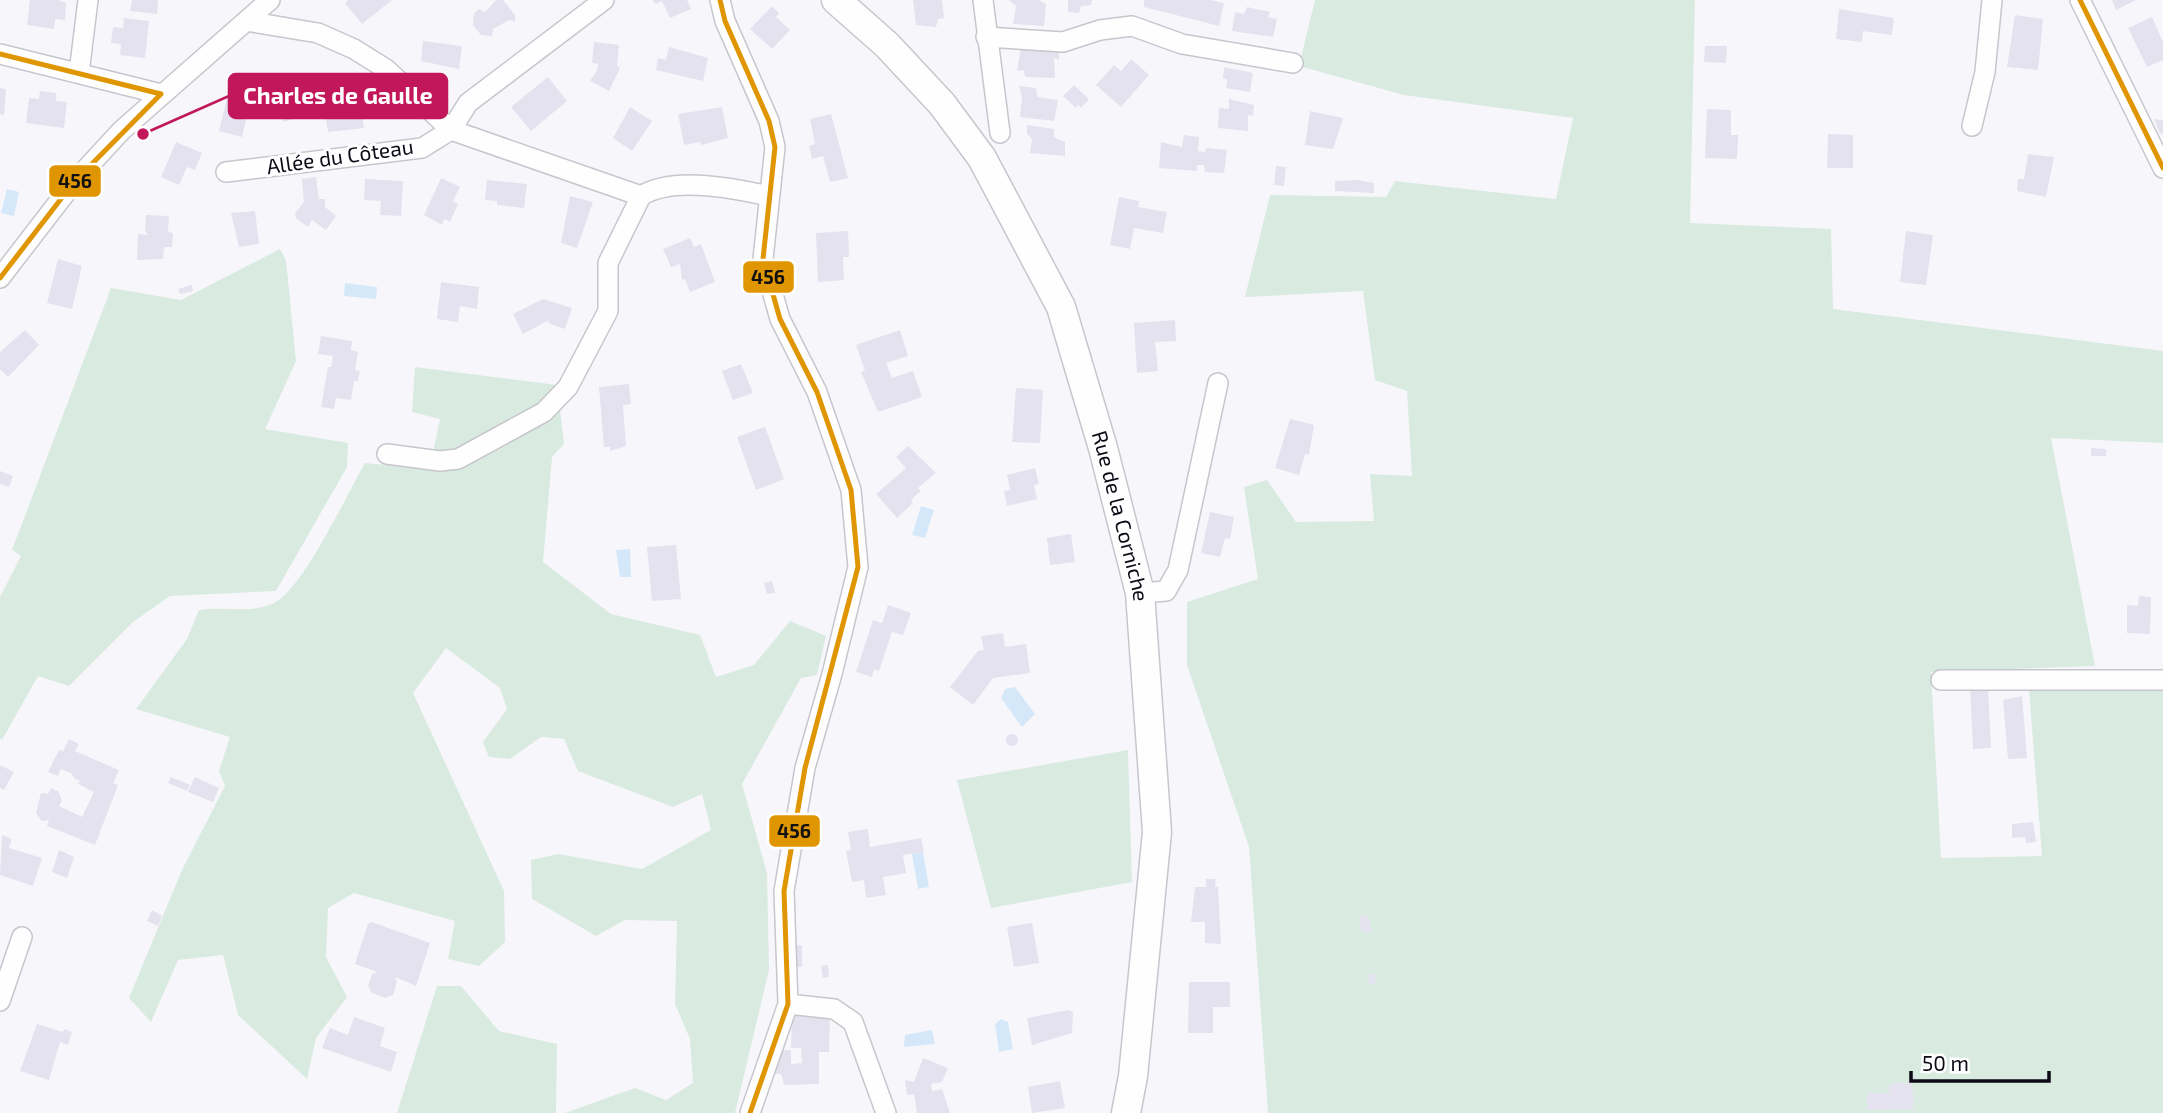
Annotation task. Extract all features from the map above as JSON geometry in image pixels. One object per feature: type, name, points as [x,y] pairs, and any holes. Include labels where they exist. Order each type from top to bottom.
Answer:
[{"type":"main road","name":"Rue de la Corniche","points":[[836,0],[887,45],[942,104],[982,158],[1060,307],[1104,448],[1140,593],[1157,832],[1135,1062],[1126,1113]]},
{"type":"street","points":[[79,73],[88,0]]},
{"type":"street","points":[[0,278],[76,180],[122,130],[270,0]]},
{"type":"street","name":"Allée du Côteau","points":[[226,172],[422,148],[451,130],[468,103],[604,0]]},
{"type":"street","points":[[720,0],[725,21],[769,121],[775,147],[763,260],[780,319],[817,392],[851,490],[858,567],[832,674],[805,768],[784,891],[788,1004],[750,1113]]},
{"type":"street","points":[[983,0],[1000,134]]},
{"type":"street","points":[[1972,126],[1985,72],[1992,0]]},
{"type":"street","points":[[2080,0],[2163,168]]},
{"type":"street","name":"Allée du Côteau","points":[[246,20],[318,33],[354,49],[386,69],[451,130],[641,196]]},
{"type":"street","points":[[986,37],[1063,42],[1100,30],[1132,26],[1182,44],[1293,63]]},
{"type":"street","points":[[0,54],[161,94]]},
{"type":"street","points":[[387,454],[440,461],[458,459],[544,412],[568,387],[608,311],[608,263],[641,196],[665,185],[741,190],[769,196]]},
{"type":"street","points":[[1140,593],[1166,591],[1178,570],[1218,383]]},
{"type":"street","points":[[1941,680],[2163,680]]},
{"type":"street","points":[[0,1001],[22,937]]},
{"type":"street","points":[[788,1004],[834,1009],[853,1023],[886,1113]]},
{"type":"green space","points":[[1315,0],[1695,0],[1690,223],[1831,229],[1833,309],[2163,351],[2163,443],[2051,438],[2095,666],[1931,672],[1941,858],[2042,856],[2029,689],[2163,687],[2163,1113],[1268,1113],[1249,847],[1187,665],[1187,602],[1258,579],[1244,487],[1267,480],[1296,522],[1374,521],[1370,474],[1412,476],[1407,391],[1375,380],[1363,291],[1245,297],[1270,195],[1386,197],[1395,181],[1556,199],[1573,118],[1404,95],[1299,66]]},
{"type":"green space","points":[[280,249],[286,260],[296,361],[265,429],[348,443],[347,467],[276,591],[170,596],[133,622],[69,686],[38,676],[2,740],[0,739],[0,597],[21,556],[12,550],[111,288],[181,300]]},
{"type":"green space","points":[[415,367],[557,385],[564,444],[552,457],[543,562],[611,614],[700,635],[716,677],[754,665],[790,621],[826,636],[817,675],[801,678],[742,784],[767,873],[769,970],[735,1113],[565,1113],[635,1088],[666,1100],[693,1083],[690,1039],[675,1004],[677,921],[625,920],[596,936],[532,899],[531,860],[558,854],[642,869],[711,830],[702,794],[673,807],[578,771],[564,739],[541,737],[510,759],[489,757],[483,742],[507,709],[500,688],[446,648],[413,693],[504,891],[505,942],[479,966],[448,959],[455,921],[354,893],[328,908],[326,957],[347,997],[316,1038],[307,1079],[238,1015],[223,955],[178,960],[151,1022],[129,998],[182,870],[225,786],[219,771],[230,737],[136,709],[187,639],[199,610],[256,608],[274,603],[285,594],[311,561],[365,463],[451,471],[434,448],[440,419],[412,412]]},
{"type":"green space","points":[[1128,750],[1132,882],[991,908],[957,780]]},
{"type":"green space","points":[[437,986],[461,986],[499,1031],[557,1044],[556,1113],[397,1113]]},
{"type":"water","points":[[7,189],[19,192],[14,216],[1,213]]},
{"type":"water","points":[[345,283],[377,287],[376,299],[344,296]]},
{"type":"water","points":[[921,506],[934,510],[925,538],[912,535]]},
{"type":"water","points":[[630,549],[631,577],[620,577],[616,550]]},
{"type":"water","points":[[1015,687],[1035,714],[1022,727],[1001,698],[1005,689]]},
{"type":"water","points":[[923,852],[929,887],[918,889],[912,854]]},
{"type":"water","points":[[1001,1019],[1008,1022],[1013,1049],[999,1052],[995,1024]]},
{"type":"water","points":[[932,1030],[935,1044],[904,1047],[905,1035]]},
{"type":"building","points":[[30,0],[58,0],[66,3],[65,20],[55,19],[54,29],[27,25]]},
{"type":"building","points":[[132,0],[158,0],[157,14],[130,11]]},
{"type":"building","points":[[348,0],[392,0],[362,24],[345,3]]},
{"type":"building","points":[[496,0],[503,0],[515,15],[515,21],[509,20],[493,29],[492,36],[481,35],[473,25],[474,13],[479,9],[485,12]]},
{"type":"building","points":[[653,0],[687,0],[691,9],[670,18],[662,1],[655,4]]},
{"type":"building","points":[[913,0],[942,0],[944,18],[938,19],[936,27],[916,25]]},
{"type":"building","points":[[1009,0],[1039,0],[1046,4],[1044,26],[1013,24],[1016,6]]},
{"type":"building","points":[[1068,0],[1092,0],[1091,5],[1081,6],[1079,13],[1068,12]]},
{"type":"building","points":[[1144,0],[1210,0],[1224,3],[1219,26],[1144,7]]},
{"type":"building","points":[[2112,0],[2136,0],[2116,10]]},
{"type":"building","points":[[772,6],[779,13],[776,17],[790,30],[772,49],[750,29]]},
{"type":"building","points":[[1247,7],[1270,12],[1268,17],[1277,19],[1273,37],[1232,31],[1235,12],[1244,14]]},
{"type":"building","points":[[1839,9],[1894,18],[1892,35],[1863,31],[1862,42],[1836,39]]},
{"type":"building","points":[[2015,15],[2043,19],[2038,70],[2007,67]]},
{"type":"building","points":[[2152,17],[2163,42],[2163,60],[2147,67],[2128,28]]},
{"type":"building","points":[[124,18],[149,21],[145,58],[120,55],[121,44],[111,43],[113,27],[123,28]]},
{"type":"building","points":[[423,41],[462,46],[459,69],[421,61]]},
{"type":"building","points":[[594,42],[619,45],[617,66],[620,68],[609,91],[590,81],[598,64],[592,63]]},
{"type":"building","points":[[1705,46],[1727,46],[1726,63],[1704,62]]},
{"type":"building","points":[[669,47],[708,58],[703,81],[656,70],[658,58],[666,60]]},
{"type":"building","points":[[1021,47],[1059,51],[1059,60],[1054,58],[1055,78],[1025,77],[1024,70],[1017,71]]},
{"type":"building","points":[[1131,59],[1149,75],[1121,107],[1096,85],[1114,65],[1121,71]]},
{"type":"building","points":[[1224,67],[1253,73],[1250,92],[1226,88]]},
{"type":"building","points":[[233,75],[248,80],[260,76],[261,88],[246,87],[244,97],[251,99],[242,137],[219,131]]},
{"type":"building","points":[[548,77],[567,101],[531,131],[511,107]]},
{"type":"building","points":[[296,82],[305,116],[283,122],[274,88]]},
{"type":"building","points":[[356,83],[364,128],[328,132],[325,111],[337,110],[334,85]]},
{"type":"building","points":[[1074,85],[1089,99],[1081,108],[1078,105],[1076,108],[1063,96]]},
{"type":"building","points":[[1019,86],[1036,88],[1037,97],[1058,100],[1054,121],[1020,117],[1022,97]]},
{"type":"building","points":[[0,88],[6,89],[4,115],[0,114]]},
{"type":"building","points":[[40,91],[56,93],[56,101],[67,102],[64,128],[26,123],[29,98],[39,99]]},
{"type":"building","points":[[1229,99],[1254,105],[1253,116],[1248,115],[1248,131],[1218,128],[1219,108],[1229,109]]},
{"type":"building","points":[[630,107],[652,121],[632,151],[613,138]]},
{"type":"building","points":[[722,107],[728,138],[701,145],[700,142],[684,145],[678,114]]},
{"type":"building","points":[[1707,109],[1731,110],[1731,135],[1738,135],[1737,159],[1705,158]]},
{"type":"building","points":[[1310,111],[1343,118],[1333,149],[1305,145]]},
{"type":"building","points":[[831,114],[848,178],[830,182],[823,156],[812,159],[809,146],[815,144],[810,119]]},
{"type":"building","points":[[2154,119],[2163,120],[2163,133],[2160,134]]},
{"type":"building","points":[[1027,125],[1054,129],[1054,137],[1065,142],[1065,156],[1030,153],[1032,139],[1027,134]]},
{"type":"building","points":[[1828,134],[1853,135],[1853,168],[1827,168]]},
{"type":"building","points":[[1184,135],[1199,137],[1198,151],[1205,152],[1206,148],[1227,150],[1224,173],[1205,172],[1204,165],[1197,165],[1197,171],[1159,168],[1161,142],[1182,147]]},
{"type":"building","points":[[176,142],[202,153],[195,170],[187,167],[179,185],[161,177]]},
{"type":"building","points":[[2028,154],[2054,157],[2046,197],[2017,191],[2018,179],[2024,179]]},
{"type":"building","points":[[1276,166],[1286,167],[1284,186],[1274,185]]},
{"type":"building","points":[[316,177],[319,199],[325,199],[325,207],[336,216],[326,230],[312,220],[308,227],[296,218],[295,213],[304,202],[302,179]]},
{"type":"building","points":[[441,178],[460,187],[453,201],[458,204],[450,222],[444,219],[442,225],[424,215]]},
{"type":"building","points":[[365,179],[403,181],[401,216],[380,215],[381,201],[364,200]]},
{"type":"building","points":[[487,180],[527,184],[524,208],[497,205],[497,201],[485,200]]},
{"type":"building","points":[[1357,180],[1374,183],[1374,193],[1335,191],[1335,181]]},
{"type":"building","points":[[570,196],[593,202],[577,248],[561,243]]},
{"type":"building","points":[[1119,197],[1139,201],[1138,207],[1167,212],[1163,233],[1134,228],[1130,249],[1110,245]]},
{"type":"building","points":[[255,211],[259,244],[239,247],[231,213]]},
{"type":"building","points":[[146,215],[169,216],[168,232],[173,233],[172,247],[164,247],[163,259],[137,260],[138,234],[148,235],[145,231]]},
{"type":"building","points":[[848,231],[849,257],[843,257],[844,280],[818,282],[816,233]]},
{"type":"building","points":[[1906,231],[1933,235],[1926,285],[1900,282]]},
{"type":"building","points":[[690,238],[694,247],[701,244],[715,282],[690,292],[685,279],[682,280],[680,264],[671,267],[663,249]]},
{"type":"building","points":[[58,259],[82,266],[72,309],[47,303]]},
{"type":"building","points":[[441,282],[479,287],[477,309],[460,306],[458,322],[437,319]]},
{"type":"building","points":[[192,285],[193,291],[180,294],[178,289]]},
{"type":"building","points":[[543,299],[572,308],[565,329],[548,323],[549,320],[523,334],[513,314]]},
{"type":"building","points":[[1175,320],[1176,341],[1155,342],[1158,371],[1137,373],[1134,323]]},
{"type":"building","points":[[25,330],[39,345],[8,377],[0,369],[0,352]]},
{"type":"building","points":[[900,330],[908,356],[886,363],[892,378],[913,371],[922,397],[878,412],[861,372],[865,371],[856,345]]},
{"type":"building","points":[[321,336],[352,341],[351,350],[358,352],[355,370],[360,371],[358,381],[354,381],[351,400],[336,398],[334,409],[321,407],[328,367],[331,367],[333,356],[318,354]]},
{"type":"building","points":[[741,364],[753,393],[733,400],[722,371]]},
{"type":"building","points":[[629,384],[631,404],[623,405],[626,446],[610,451],[610,447],[604,447],[599,387]]},
{"type":"building","points":[[1016,388],[1043,390],[1040,443],[1012,442]]},
{"type":"building","points":[[1290,419],[1314,425],[1309,455],[1305,454],[1299,475],[1275,468]]},
{"type":"building","points":[[765,427],[784,479],[756,490],[737,437]]},
{"type":"building","points":[[908,446],[936,473],[918,488],[921,491],[911,500],[913,503],[897,518],[876,494],[906,468],[896,457]]},
{"type":"building","points":[[2091,448],[2106,449],[2106,456],[2091,456]]},
{"type":"building","points":[[1035,468],[1039,484],[1034,485],[1037,499],[1007,506],[1004,491],[1010,490],[1007,475]]},
{"type":"building","points":[[0,471],[13,476],[9,487],[0,484]]},
{"type":"building","points":[[1210,512],[1234,517],[1230,539],[1225,538],[1220,557],[1201,553]]},
{"type":"building","points":[[1071,534],[1075,562],[1050,565],[1047,538]]},
{"type":"building","points":[[676,545],[681,599],[652,601],[647,547]]},
{"type":"building","points":[[772,581],[775,593],[767,594],[764,583]]},
{"type":"building","points":[[2139,596],[2151,597],[2150,634],[2127,633],[2127,605],[2138,606]]},
{"type":"building","points":[[888,605],[911,613],[903,635],[892,632],[879,671],[874,669],[872,677],[856,672],[873,620],[882,623]]},
{"type":"building","points":[[1003,633],[1005,647],[1026,644],[1030,673],[993,678],[973,705],[950,687],[978,651],[984,650],[981,636]]},
{"type":"building","points":[[1988,686],[1991,748],[1973,749],[1970,687]]},
{"type":"building","points":[[2022,696],[2027,758],[2008,759],[2003,700]]},
{"type":"building","points":[[1012,734],[1018,740],[1012,746],[1006,740]]},
{"type":"building","points":[[69,739],[79,744],[75,751],[119,770],[113,783],[118,785],[95,845],[47,826],[49,820],[42,821],[36,813],[41,793],[48,794],[51,788],[58,791],[62,800],[59,806],[82,817],[94,792],[78,784],[80,780],[75,779],[71,773],[61,769],[58,776],[48,772],[59,750],[63,751]]},
{"type":"building","points":[[0,765],[14,772],[4,790],[0,788]]},
{"type":"building","points":[[171,777],[190,785],[187,791],[168,783]]},
{"type":"building","points":[[195,777],[219,788],[213,802],[188,792]]},
{"type":"building","points":[[2033,822],[2036,842],[2026,843],[2025,837],[2012,838],[2012,824]]},
{"type":"building","points":[[868,829],[870,847],[921,838],[924,852],[903,855],[906,873],[883,877],[886,895],[866,898],[864,880],[852,882],[846,851],[851,850],[848,832]]},
{"type":"building","points":[[2,835],[12,839],[9,848],[42,858],[33,886],[0,875]]},
{"type":"building","points":[[59,850],[74,857],[67,878],[52,872]]},
{"type":"building","points":[[1206,879],[1216,879],[1215,887],[1218,887],[1221,944],[1205,943],[1205,922],[1191,922],[1195,887],[1206,887]]},
{"type":"building","points":[[152,910],[162,916],[158,926],[147,921]]},
{"type":"building","points":[[1368,915],[1372,931],[1362,933],[1359,917]]},
{"type":"building","points":[[372,922],[430,943],[416,986],[395,977],[397,982],[393,995],[385,998],[372,993],[368,986],[372,974],[377,972],[355,964],[368,924]]},
{"type":"building","points":[[1032,923],[1039,963],[1014,967],[1007,927]]},
{"type":"building","points":[[802,945],[802,967],[793,967],[793,946]]},
{"type":"building","points":[[828,965],[829,977],[823,978],[821,966]]},
{"type":"building","points":[[1375,973],[1376,984],[1369,985],[1368,975]]},
{"type":"building","points":[[1189,982],[1230,982],[1230,1007],[1213,1007],[1213,1033],[1188,1033]]},
{"type":"building","points":[[1068,1010],[1073,1012],[1072,1033],[1032,1045],[1027,1018]]},
{"type":"building","points":[[792,1013],[830,1015],[829,1052],[819,1052],[819,1084],[784,1085],[781,1074],[767,1074],[774,1050],[791,1050],[791,1064],[802,1063],[801,1048],[791,1048]]},
{"type":"building","points":[[354,1017],[385,1028],[380,1046],[397,1052],[391,1072],[322,1048],[330,1028],[348,1035]]},
{"type":"building","points":[[37,1024],[72,1032],[68,1045],[60,1042],[49,1080],[20,1071]]},
{"type":"building","points":[[923,1058],[948,1068],[942,1082],[931,1084],[932,1091],[942,1089],[950,1113],[917,1113],[914,1094],[907,1095],[905,1080],[914,1082]]},
{"type":"building","points":[[1060,1081],[1065,1108],[1032,1113],[1028,1087]]},
{"type":"building","points":[[1890,1083],[1912,1083],[1914,1109],[1867,1110],[1867,1093],[1889,1093]]},
{"type":"transit line","name":"456","points":[[720,0],[725,21],[769,121],[775,147],[763,259],[780,319],[817,392],[851,490],[858,567],[805,768],[784,891],[788,1004],[750,1113]]},
{"type":"transit line","name":"456","points":[[2080,0],[2163,168]]},
{"type":"transit line","name":"456","points":[[0,54],[161,94]]},
{"type":"transit line","name":"456","points":[[0,278],[74,182],[161,94]]},
{"type":"place","name":"Charles de Gaulle","points":[[143,134]]}]
